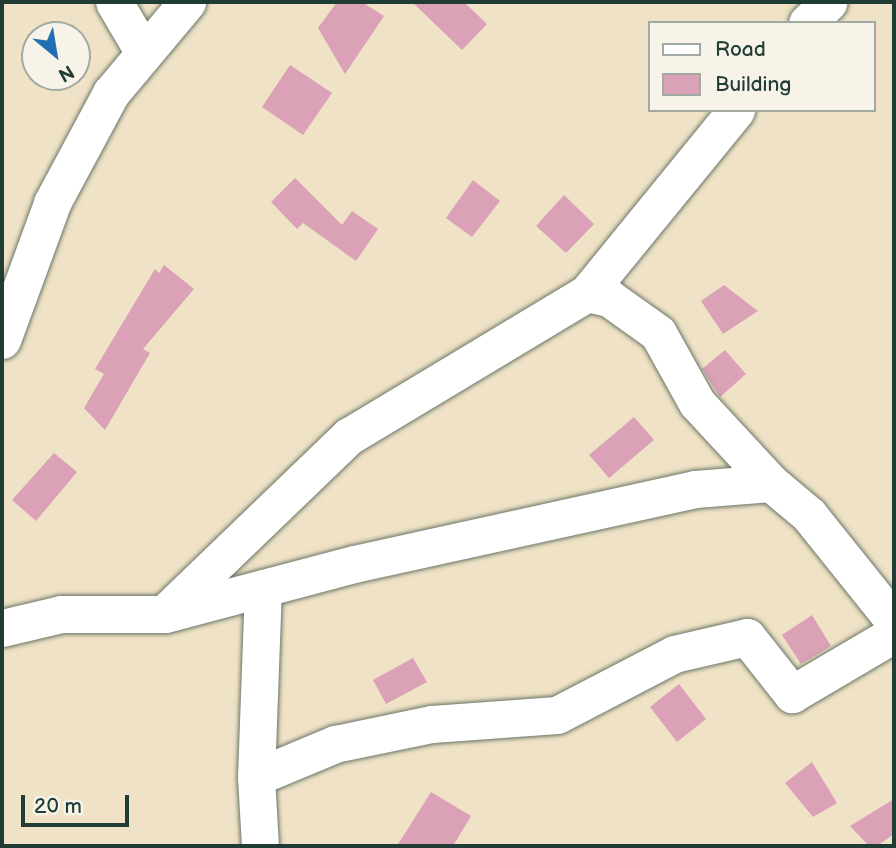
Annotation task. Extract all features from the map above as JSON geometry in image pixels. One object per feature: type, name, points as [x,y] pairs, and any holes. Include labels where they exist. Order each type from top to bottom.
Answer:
[{"type":"street","points":[[114,2],[144,53]]},
{"type":"street","points":[[2,340],[52,203],[111,93],[187,2]]},
{"type":"street","points":[[809,21],[829,2]]},
{"type":"street","points":[[165,614],[349,436],[587,293],[734,112]]},
{"type":"street","points":[[587,293],[609,298],[658,333],[696,403],[771,483],[809,515],[894,621]]},
{"type":"street","points":[[2,628],[61,614],[165,614],[263,588],[695,489],[771,483]]},
{"type":"street","points":[[260,846],[256,777],[263,588]]},
{"type":"street","points":[[256,777],[335,744],[432,724],[558,715],[674,654],[747,637],[792,694],[894,634]]},
{"type":"building","points":[[337,2],[362,2],[384,16],[345,74],[318,28]]},
{"type":"building","points":[[412,2],[464,2],[487,24],[462,50]]},
{"type":"building","points":[[290,65],[332,93],[303,135],[262,107]]},
{"type":"building","points":[[295,178],[342,225],[352,211],[378,229],[356,261],[303,223],[297,229],[271,202]]},
{"type":"building","points":[[473,180],[500,201],[472,237],[446,218]]},
{"type":"building","points":[[564,195],[594,224],[566,253],[536,226]]},
{"type":"building","points":[[164,265],[194,289],[143,349],[150,353],[105,430],[84,408],[104,374],[95,369],[155,269],[159,273]]},
{"type":"building","points":[[724,285],[758,311],[723,334],[701,301]]},
{"type":"building","points":[[725,350],[746,374],[720,397],[702,369]]},
{"type":"building","points":[[634,417],[654,440],[609,478],[589,455]]},
{"type":"building","points":[[54,453],[77,472],[36,521],[12,500]]},
{"type":"building","points":[[812,615],[831,646],[801,664],[782,635]]},
{"type":"building","points":[[413,658],[427,682],[386,704],[373,680]]},
{"type":"building","points":[[679,684],[706,719],[677,742],[650,707]]},
{"type":"building","points":[[812,762],[837,803],[813,817],[785,783]]},
{"type":"building","points":[[431,792],[471,816],[453,846],[397,846]]},
{"type":"building","points":[[894,799],[894,834],[877,846],[869,846],[850,826]]}]
